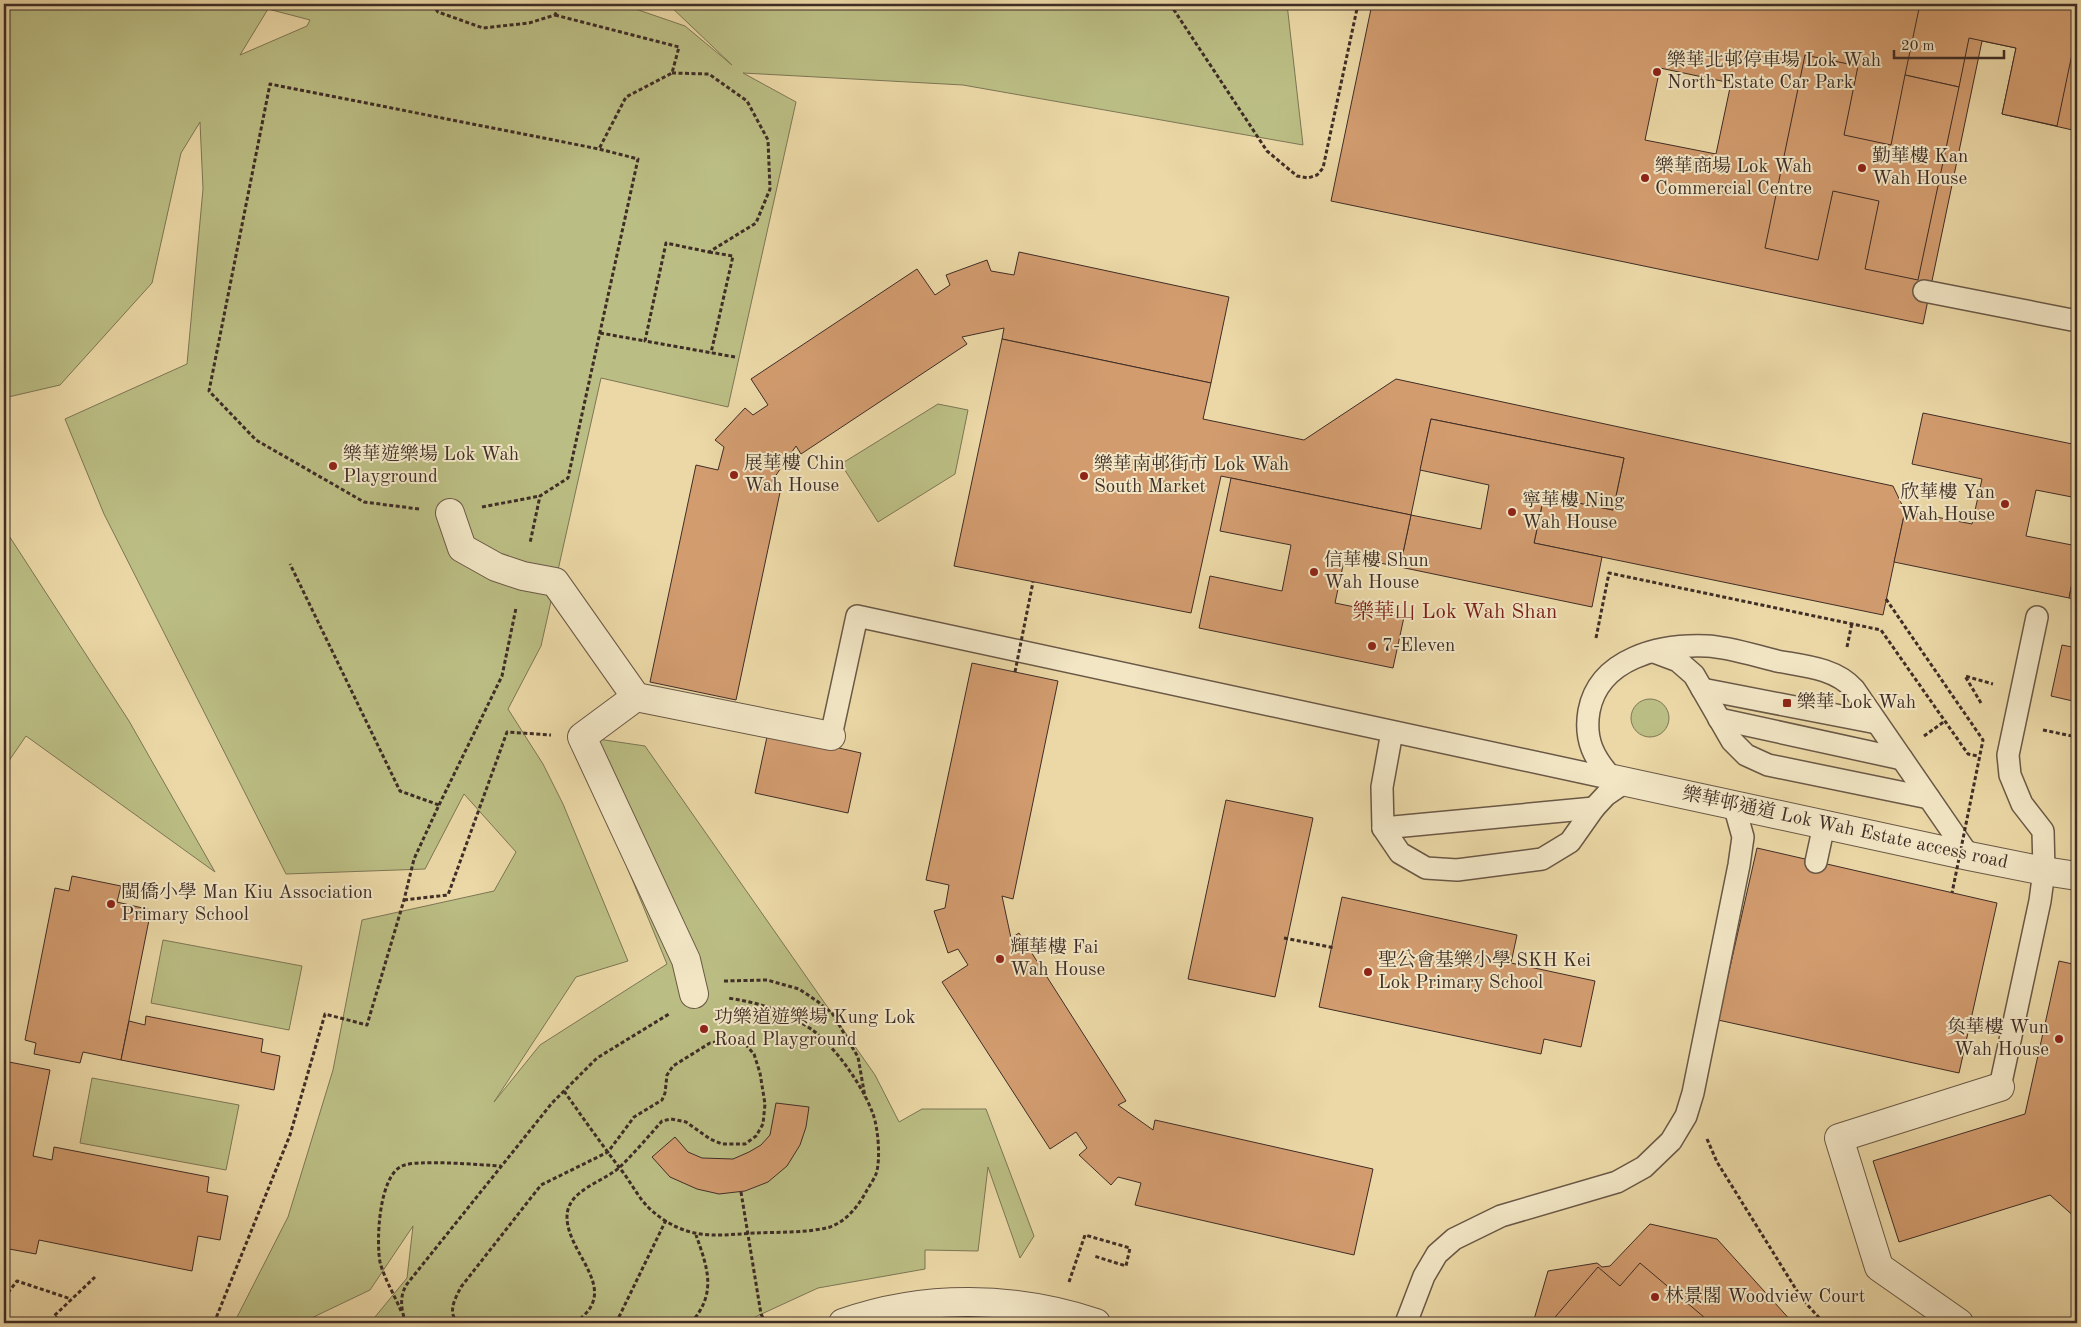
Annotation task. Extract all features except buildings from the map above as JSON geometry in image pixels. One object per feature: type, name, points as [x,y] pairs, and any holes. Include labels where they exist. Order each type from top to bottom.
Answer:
[{"type":"street","points":[[450,513],[462,548],[496,567],[523,576],[555,582],[636,697],[830,736]]},
{"type":"street","points":[[636,697],[582,737],[686,960],[694,994]]},
{"type":"street","name":"樂華邨通道 Lok Wah Estate access road","points":[[1619,780],[1969,856],[2077,876]]},
{"type":"street","points":[[1959,1323],[1879,1267],[1839,1138],[2000,1087]]},
{"type":"street","points":[[843,1323],[895,1308],[965,1301],[1035,1307],[1069,1314],[1096,1323]]},
{"type":"lane","points":[[1924,291],[2077,321]]},
{"type":"lane","points":[[830,736],[857,616],[1619,780]]},
{"type":"lane","points":[[2000,1087],[2040,901],[2044,871],[2042,831],[2022,804],[2010,775],[2008,755],[2038,617]]},
{"type":"lane","points":[[1619,780],[1598,764],[1589,744],[1587,722],[1591,701],[1601,682],[1617,667],[1637,656],[1677,647],[1709,646],[1827,671],[1847,681],[1969,856]]},
{"type":"lane","points":[[1654,652],[1678,661],[1694,675],[1732,742],[1746,755],[1768,765],[1929,798]]},
{"type":"lane","points":[[1702,689],[1877,723]]},
{"type":"lane","points":[[1719,719],[1902,759]]},
{"type":"lane","points":[[1392,732],[1382,787],[1383,828],[1400,853],[1426,868],[1457,870],[1542,859],[1570,842],[1594,808],[1619,780]]},
{"type":"lane","points":[[1406,1323],[1424,1276],[1437,1254],[1454,1239],[1501,1216],[1617,1182],[1644,1168],[1671,1141],[1686,1116],[1693,1093],[1744,838],[1734,805]]},
{"type":"lane","points":[[1383,828],[1594,808]]},
{"type":"lane","points":[[1816,862],[1824,825]]},
{"type":"path","points":[[432,4],[438,12],[482,28],[530,23],[555,15],[679,47],[672,72]]},
{"type":"path","points":[[555,15],[560,4]]},
{"type":"path","points":[[1170,4],[1267,151],[1297,176],[1308,178],[1317,175],[1323,168],[1358,4]]},
{"type":"path","points":[[599,150],[626,97],[672,72],[709,74],[747,101],[768,140],[770,189],[756,223],[709,252]]},
{"type":"path","points":[[270,84],[638,159],[600,333],[568,478],[540,496],[450,513],[364,502],[256,440],[209,391],[270,84]]},
{"type":"path","points":[[645,341],[666,243],[733,256],[711,353]]},
{"type":"path","points":[[600,333],[735,358]]},
{"type":"path","points":[[290,564],[400,791],[439,805]]},
{"type":"path","points":[[1015,672],[1034,582]]},
{"type":"path","points":[[1886,599],[1983,740]]},
{"type":"path","points":[[1846,650],[1852,624]]},
{"type":"path","points":[[214,1323],[290,1135],[325,1014],[367,1025],[404,900],[414,859],[502,676]]},
{"type":"path","points":[[1981,703],[1965,676],[1996,685]]},
{"type":"path","points":[[1922,738],[1945,721]]},
{"type":"path","points":[[2039,729],[2077,737]]},
{"type":"path","points":[[1952,893],[1985,731]]},
{"type":"path","points":[[404,900],[448,895],[507,732],[582,737]]},
{"type":"path","points":[[1284,938],[1335,948]]},
{"type":"path","points":[[403,1315],[401,1293],[407,1284],[552,1103],[597,1058],[672,1012],[694,994],[727,980],[767,980],[799,988],[832,1013],[858,1057],[866,1101]]},
{"type":"path","points":[[564,1091],[633,1190],[651,1210],[678,1229],[696,1235],[748,1233],[830,1227],[845,1219],[862,1198],[876,1173],[879,1155],[873,1114],[858,1085],[830,1046],[811,1029],[780,1011],[753,1001],[724,998]]},
{"type":"path","points":[[458,1323],[454,1319],[452,1310],[461,1287],[541,1185],[608,1152],[634,1117],[662,1100],[665,1093],[667,1075],[673,1066],[710,1043],[725,1041],[746,1045],[754,1054],[760,1073],[765,1104],[763,1124],[756,1136],[745,1144],[722,1144],[710,1139],[686,1122],[671,1119],[662,1121],[619,1168],[588,1186],[570,1207],[567,1217],[570,1232],[593,1279],[595,1291],[592,1304],[581,1319],[574,1323]]},
{"type":"path","points":[[1693,1093],[1703,1130],[1717,1162],[1802,1299],[1824,1323]]},
{"type":"path","points":[[406,1323],[380,1263],[378,1237],[384,1190],[390,1177],[396,1169],[404,1165],[429,1163],[501,1166]]},
{"type":"path","points":[[741,1192],[761,1314],[764,1320]]},
{"type":"path","points":[[616,1323],[666,1220]]},
{"type":"path","points":[[1068,1285],[1084,1234],[1130,1248],[1126,1266],[1094,1256]]},
{"type":"path","points":[[691,1323],[701,1312],[709,1276],[696,1235]]},
{"type":"path","points":[[64,1323],[54,1316],[95,1277]]},
{"type":"path","points":[[4,1298],[17,1281],[71,1299]]},
{"type":"green space","points":[[4,4],[621,4],[685,26],[732,65],[668,4],[1287,4],[1303,145],[963,85],[743,73],[796,102],[728,407],[601,378],[541,646],[508,709],[543,764],[563,804],[628,961],[576,977],[494,1102],[540,1045],[667,964],[578,748],[598,739],[645,746],[875,1075],[899,1122],[922,1109],[986,1109],[1034,1236],[1020,1258],[988,1167],[978,1251],[925,1250],[925,1269],[818,1288],[742,1323],[370,1323],[407,1278],[413,1226],[370,1290],[301,1323],[234,1323],[288,1217],[333,1070],[362,920],[494,891],[516,852],[464,794],[425,869],[286,874],[104,514],[65,419],[187,364],[203,189],[200,122],[181,153],[152,283],[60,385],[4,398]],"holes":[[[268,9],[310,20],[307,26],[240,55]]]},
{"type":"green space","points":[[938,404],[968,410],[955,474],[878,522],[841,464]]},
{"type":"green space","points":[[4,528],[129,721],[215,872],[26,736],[4,768]]},
{"type":"green space","points":[[1650,699],[1664,704],[1669,718],[1664,732],[1650,737],[1636,732],[1631,718],[1636,704]]},
{"type":"green space","points":[[163,940],[302,966],[289,1030],[151,1003]]},
{"type":"green space","points":[[92,1078],[239,1105],[226,1170],[80,1143]]},
{"type":"place","name":"樂華北邨停車場 Lok Wah North Estate Car Park","points":[[1657,72]]},
{"type":"place","name":"勤華樓 Kan Wah House","points":[[1862,168]]},
{"type":"place","name":"樂華商場 Lok Wah Commercial Centre","points":[[1645,178]]},
{"type":"place","name":"樂華遊樂場 Lok Wah Playground","points":[[333,466]]},
{"type":"place","name":"展華樓 Chin Wah House","points":[[734,475]]},
{"type":"place","name":"樂華南邨街市 Lok Wah South Market","points":[[1084,476]]},
{"type":"place","name":"欣華樓 Yan Wah House","points":[[2005,504]]},
{"type":"place","name":"寧華樓 Ning Wah House","points":[[1512,512]]},
{"type":"place","name":"信華樓 Shun Wah House","points":[[1314,572]]},
{"type":"place","name":"7-Eleven","points":[[1372,646]]},
{"type":"place","name":"樂華 Lok Wah","points":[[1787,703]]},
{"type":"place","name":"閩僑小學 Man Kiu Association Primary School","points":[[111,904]]},
{"type":"place","name":"輝華樓 Fai Wah House","points":[[1000,959]]},
{"type":"place","name":"聖公會基樂小學 SKH Kei Lok Primary School","points":[[1368,972]]},
{"type":"place","name":"功樂道遊樂場 Kung Lok Road Playground","points":[[704,1029]]},
{"type":"place","name":"奐華樓 Wun Wah House","points":[[2059,1039]]},
{"type":"place","name":"林景閣 Woodview Court","points":[[1655,1297]]},
{"type":"district","name":"樂華山 Lok Wah Shan","points":[[1455,612]]}]
